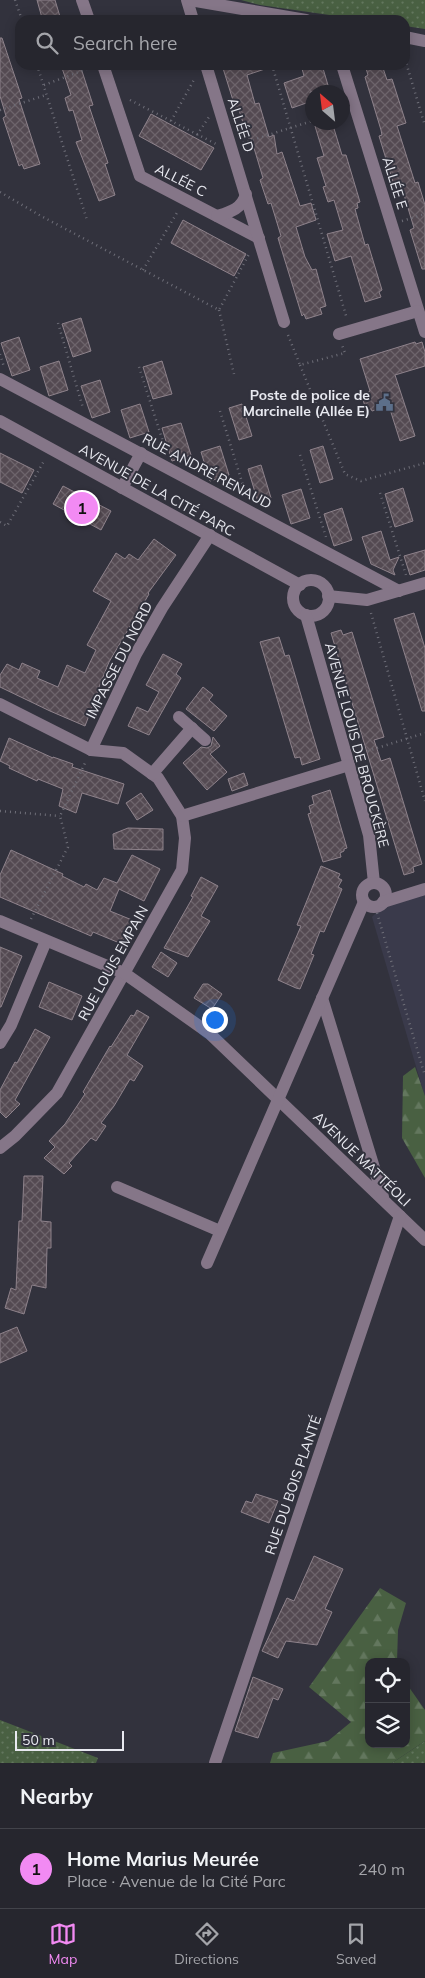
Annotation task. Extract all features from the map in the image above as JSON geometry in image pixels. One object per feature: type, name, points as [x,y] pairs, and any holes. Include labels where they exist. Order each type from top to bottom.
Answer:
[{"type":"street","points":[[82,0],[87,15]]},
{"type":"street","points":[[192,15],[188,0],[276,15]]},
{"type":"street","points":[[410,38],[425,41]]},
{"type":"street","name":"ALLÉE C","points":[[106,70],[140,176],[259,238]]},
{"type":"street","name":"ALLÉE D","points":[[202,70],[233,150],[284,322]]},
{"type":"street","name":"ALLÉE E","points":[[344,70],[425,332]]},
{"type":"street","points":[[217,216],[239,207],[244,202],[246,194]]},
{"type":"street","points":[[339,334],[418,310]]},
{"type":"street","name":"RUE ANDRÉ RENAUD","points":[[0,379],[332,555],[404,589]]},
{"type":"street","name":"AVENUE DE LA CITÉ PARC","points":[[0,421],[300,585]]},
{"type":"street","points":[[122,488],[141,453]]},
{"type":"street","name":"IMPASSE DU NORD","points":[[91,750],[136,654],[162,608],[210,535]]},
{"type":"street","points":[[309,580],[324,586],[328,596],[328,602],[322,612],[312,616],[301,613],[294,604],[294,594],[300,585],[309,580]]},
{"type":"street","points":[[328,596],[367,600],[425,583]]},
{"type":"street","name":"AVENUE LOUIS DE BROUCKÈRE","points":[[306,615],[369,835],[374,883]]},
{"type":"street","name":"RUE LOUIS EMPAIN","points":[[0,704],[91,750],[123,753],[158,778],[182,816],[185,838],[182,870],[57,1093],[15,1136],[0,1148]]},
{"type":"street","points":[[179,717],[205,740]]},
{"type":"street","points":[[152,774],[192,728]]},
{"type":"street","points":[[182,816],[348,761]]},
{"type":"street","points":[[207,1263],[322,998],[374,904],[386,896],[380,885],[374,883],[364,888],[362,892],[374,904]]},
{"type":"street","points":[[374,904],[425,889]]},
{"type":"street","name":"AVENUE MATTÉOLI","points":[[0,922],[124,973],[209,1033],[425,1240]]},
{"type":"street","points":[[0,1043],[11,1025],[46,941]]},
{"type":"street","points":[[322,998],[383,1200]]},
{"type":"street","points":[[117,1187],[220,1231]]},
{"type":"street","name":"RUE DU BOIS PLANTÉ","points":[[215,1763],[400,1216]]},
{"type":"path","points":[[15,0],[20,15]]},
{"type":"path","points":[[39,70],[86,220]]},
{"type":"path","points":[[44,85],[84,70]]},
{"type":"path","points":[[171,121],[201,70]]},
{"type":"path","points":[[274,70],[351,330]]},
{"type":"path","points":[[408,70],[425,126]]},
{"type":"path","points":[[0,110],[47,95]]},
{"type":"path","points":[[130,100],[233,150],[305,123]]},
{"type":"path","points":[[0,192],[219,310]]},
{"type":"path","points":[[143,270],[184,199]]},
{"type":"path","points":[[391,224],[425,214]]},
{"type":"path","points":[[234,374],[219,310],[259,238]]},
{"type":"path","points":[[284,322],[345,474],[362,481],[425,464]]},
{"type":"path","points":[[58,324],[89,426]]},
{"type":"path","points":[[300,365],[344,353],[339,334]]},
{"type":"path","points":[[139,367],[171,469]]},
{"type":"path","points":[[220,410],[250,512]]},
{"type":"path","points":[[0,522],[7,526],[48,453]]},
{"type":"path","points":[[300,455],[332,555]]},
{"type":"path","points":[[380,494],[404,589]]},
{"type":"path","points":[[367,600],[425,801]]},
{"type":"path","points":[[348,761],[406,738],[425,733]]},
{"type":"path","points":[[25,932],[68,847],[60,816],[91,750]]},
{"type":"path","points":[[0,811],[60,816]]},
{"type":"path","points":[[374,904],[425,1076]]},
{"type":"shaded area","points":[[425,894],[425,1097],[372,917],[381,908]]},
{"type":"green space","points":[[241,0],[425,0],[425,29],[410,27],[410,15],[329,15],[260,5]]},
{"type":"green space","points":[[415,1067],[425,1096],[425,1178],[402,1138],[403,1076]]},
{"type":"green space","points":[[380,1588],[406,1603],[398,1630],[397,1658],[365,1658],[365,1748],[410,1748],[410,1689],[425,1710],[425,1741],[392,1763],[270,1763],[273,1753],[328,1741],[351,1722],[309,1687]]},
{"type":"green space","points":[[0,1720],[98,1758],[96,1763],[0,1763]]},
{"type":"green space","points":[[425,1741],[425,1763],[392,1763]]},
{"type":"building","points":[[37,0],[55,0],[60,15],[41,15]]},
{"type":"building","points":[[0,38],[2,38],[22,98],[19,99],[40,164],[24,169],[22,164],[19,166],[3,118],[6,116],[0,96]]},
{"type":"building","points":[[63,70],[82,70],[93,105],[89,106],[108,163],[105,164],[115,195],[99,201],[76,142],[82,140],[73,110],[69,111],[65,98],[71,95]]},
{"type":"building","points":[[224,70],[262,70],[247,75],[255,104],[259,103],[269,137],[274,135],[277,154],[282,152],[300,206],[311,203],[316,220],[296,227],[305,257],[312,270],[316,269],[326,306],[320,308],[322,314],[306,319],[304,314],[302,316],[278,238],[281,236],[271,203],[268,204],[260,180],[263,178],[251,138],[248,138],[239,110],[236,110]]},
{"type":"building","points":[[302,70],[323,70],[328,85],[305,85],[305,103],[292,108],[284,83],[304,76]]},
{"type":"building","points":[[366,70],[384,70],[387,80],[392,79],[406,123],[397,126],[415,183],[418,182],[425,205],[425,269],[422,269],[410,230],[414,228],[402,188],[399,188],[397,184],[394,185],[379,136],[382,135],[381,130],[365,77],[368,75]]},
{"type":"building","points":[[151,114],[214,148],[201,170],[139,136]]},
{"type":"building","points":[[316,130],[334,130],[342,155],[346,155],[360,202],[357,203],[358,208],[355,209],[365,245],[368,244],[382,290],[379,292],[381,297],[365,302],[351,256],[335,261],[327,234],[343,230],[334,200],[328,202],[323,187],[326,186],[317,158],[324,156]]},
{"type":"building","points":[[183,220],[246,254],[234,276],[171,243]]},
{"type":"building","points":[[81,318],[91,351],[73,357],[62,324]]},
{"type":"building","points":[[19,337],[30,370],[12,376],[1,343]]},
{"type":"building","points":[[415,342],[416,344],[422,342],[425,352],[425,366],[395,375],[415,436],[400,441],[389,406],[372,411],[371,409],[366,410],[362,396],[370,391],[360,359]]},
{"type":"building","points":[[59,361],[68,390],[49,396],[40,367]]},
{"type":"building","points":[[162,361],[172,394],[153,399],[143,367]]},
{"type":"building","points":[[100,380],[110,412],[92,418],[81,386]]},
{"type":"building","points":[[140,404],[149,432],[130,438],[121,410]]},
{"type":"building","points":[[242,404],[252,436],[239,440],[229,408]]},
{"type":"building","points":[[181,423],[191,455],[172,461],[162,428]]},
{"type":"building","points":[[220,446],[229,475],[210,481],[201,452]]},
{"type":"building","points":[[323,446],[333,479],[320,483],[310,450]]},
{"type":"building","points":[[0,453],[34,470],[22,493],[0,482]]},
{"type":"building","points":[[261,465],[271,498],[258,502],[248,469]]},
{"type":"building","points":[[63,486],[111,511],[101,530],[53,504]]},
{"type":"building","points":[[403,488],[413,521],[395,527],[385,494]]},
{"type":"building","points":[[301,489],[310,518],[291,524],[282,495]]},
{"type":"building","points":[[342,508],[352,540],[334,546],[324,514]]},
{"type":"building","points":[[381,531],[390,560],[399,557],[393,570],[395,575],[371,564],[362,537]]},
{"type":"building","points":[[154,539],[176,555],[148,593],[109,662],[85,726],[0,687],[0,675],[7,664],[19,670],[22,663],[40,671],[37,678],[58,687],[67,665],[85,673],[96,650],[87,645],[111,601],[93,591],[116,553],[125,559],[129,554],[138,560]]},
{"type":"building","points":[[425,550],[425,570],[410,575],[404,556]]},
{"type":"building","points":[[414,613],[425,648],[425,711],[422,711],[394,619]]},
{"type":"building","points":[[341,630],[343,635],[352,632],[384,737],[374,740],[381,761],[390,758],[422,864],[413,867],[414,872],[404,875],[331,633]]},
{"type":"building","points":[[279,637],[285,656],[289,655],[320,759],[302,765],[300,757],[295,758],[260,642]]},
{"type":"building","points":[[163,654],[182,664],[176,674],[181,678],[149,735],[128,726],[137,707],[148,712],[159,692],[146,685]]},
{"type":"building","points":[[203,687],[213,695],[209,700],[227,716],[214,731],[186,709]]},
{"type":"building","points":[[213,737],[220,746],[210,754],[227,772],[207,790],[183,763],[201,747],[207,748],[211,746]]},
{"type":"building","points":[[9,738],[53,758],[73,764],[72,767],[124,784],[118,804],[82,793],[76,813],[59,806],[63,789],[38,779],[37,781],[9,768],[10,766],[0,761]]},
{"type":"building","points":[[244,773],[248,785],[232,791],[228,779]]},
{"type":"building","points":[[330,790],[347,848],[340,853],[341,857],[323,862],[308,814],[311,813],[309,806],[314,804],[312,796]]},
{"type":"building","points":[[141,793],[153,810],[137,820],[126,803]]},
{"type":"building","points":[[128,828],[163,829],[163,850],[114,849],[113,834]]},
{"type":"building","points":[[11,850],[63,874],[62,876],[84,887],[86,884],[97,890],[104,878],[117,883],[132,855],[160,869],[144,901],[119,889],[110,911],[132,920],[122,944],[93,932],[91,936],[0,897],[0,875]]},
{"type":"building","points":[[321,866],[340,874],[338,878],[342,880],[338,887],[342,889],[324,932],[320,931],[311,954],[314,955],[300,989],[278,980],[301,926],[297,925]]},
{"type":"building","points":[[201,877],[218,886],[201,916],[210,921],[188,957],[164,948],[193,897],[191,896]]},
{"type":"building","points":[[0,947],[22,956],[1,1007],[0,1007]]},
{"type":"building","points":[[161,952],[177,963],[168,977],[152,967]]},
{"type":"building","points":[[49,982],[82,996],[72,1020],[39,1007]]},
{"type":"building","points":[[203,984],[208,984],[222,994],[212,1009],[194,998]]},
{"type":"building","points":[[137,1010],[149,1017],[127,1055],[143,1066],[134,1081],[130,1079],[101,1123],[106,1126],[96,1141],[91,1138],[69,1163],[72,1166],[64,1174],[44,1158],[55,1147],[49,1141],[65,1124],[85,1094],[83,1092],[110,1046],[131,1015],[134,1016]]},
{"type":"building","points":[[35,1029],[50,1037],[15,1100],[20,1104],[6,1118],[0,1112],[0,1090]]},
{"type":"building","points":[[24,1176],[43,1176],[41,1221],[51,1222],[51,1248],[47,1248],[46,1288],[32,1285],[24,1314],[5,1308],[11,1288],[16,1290],[19,1221],[22,1221]]},
{"type":"building","points":[[17,1327],[27,1351],[0,1363],[0,1334]]},
{"type":"building","points":[[256,1494],[278,1501],[269,1523],[241,1512],[246,1501],[252,1503]]},
{"type":"building","points":[[314,1556],[343,1569],[325,1609],[332,1612],[317,1645],[286,1641],[278,1658],[262,1651],[287,1598],[294,1601]]},
{"type":"building","points":[[253,1677],[283,1689],[278,1700],[273,1698],[258,1738],[235,1731]]},
{"type":"place","name":"Poste de police de Marcinelle (Allée E)","points":[[384,403]]},
{"type":"place","name":"Home Marius Meurée","points":[[82,508]]}]
